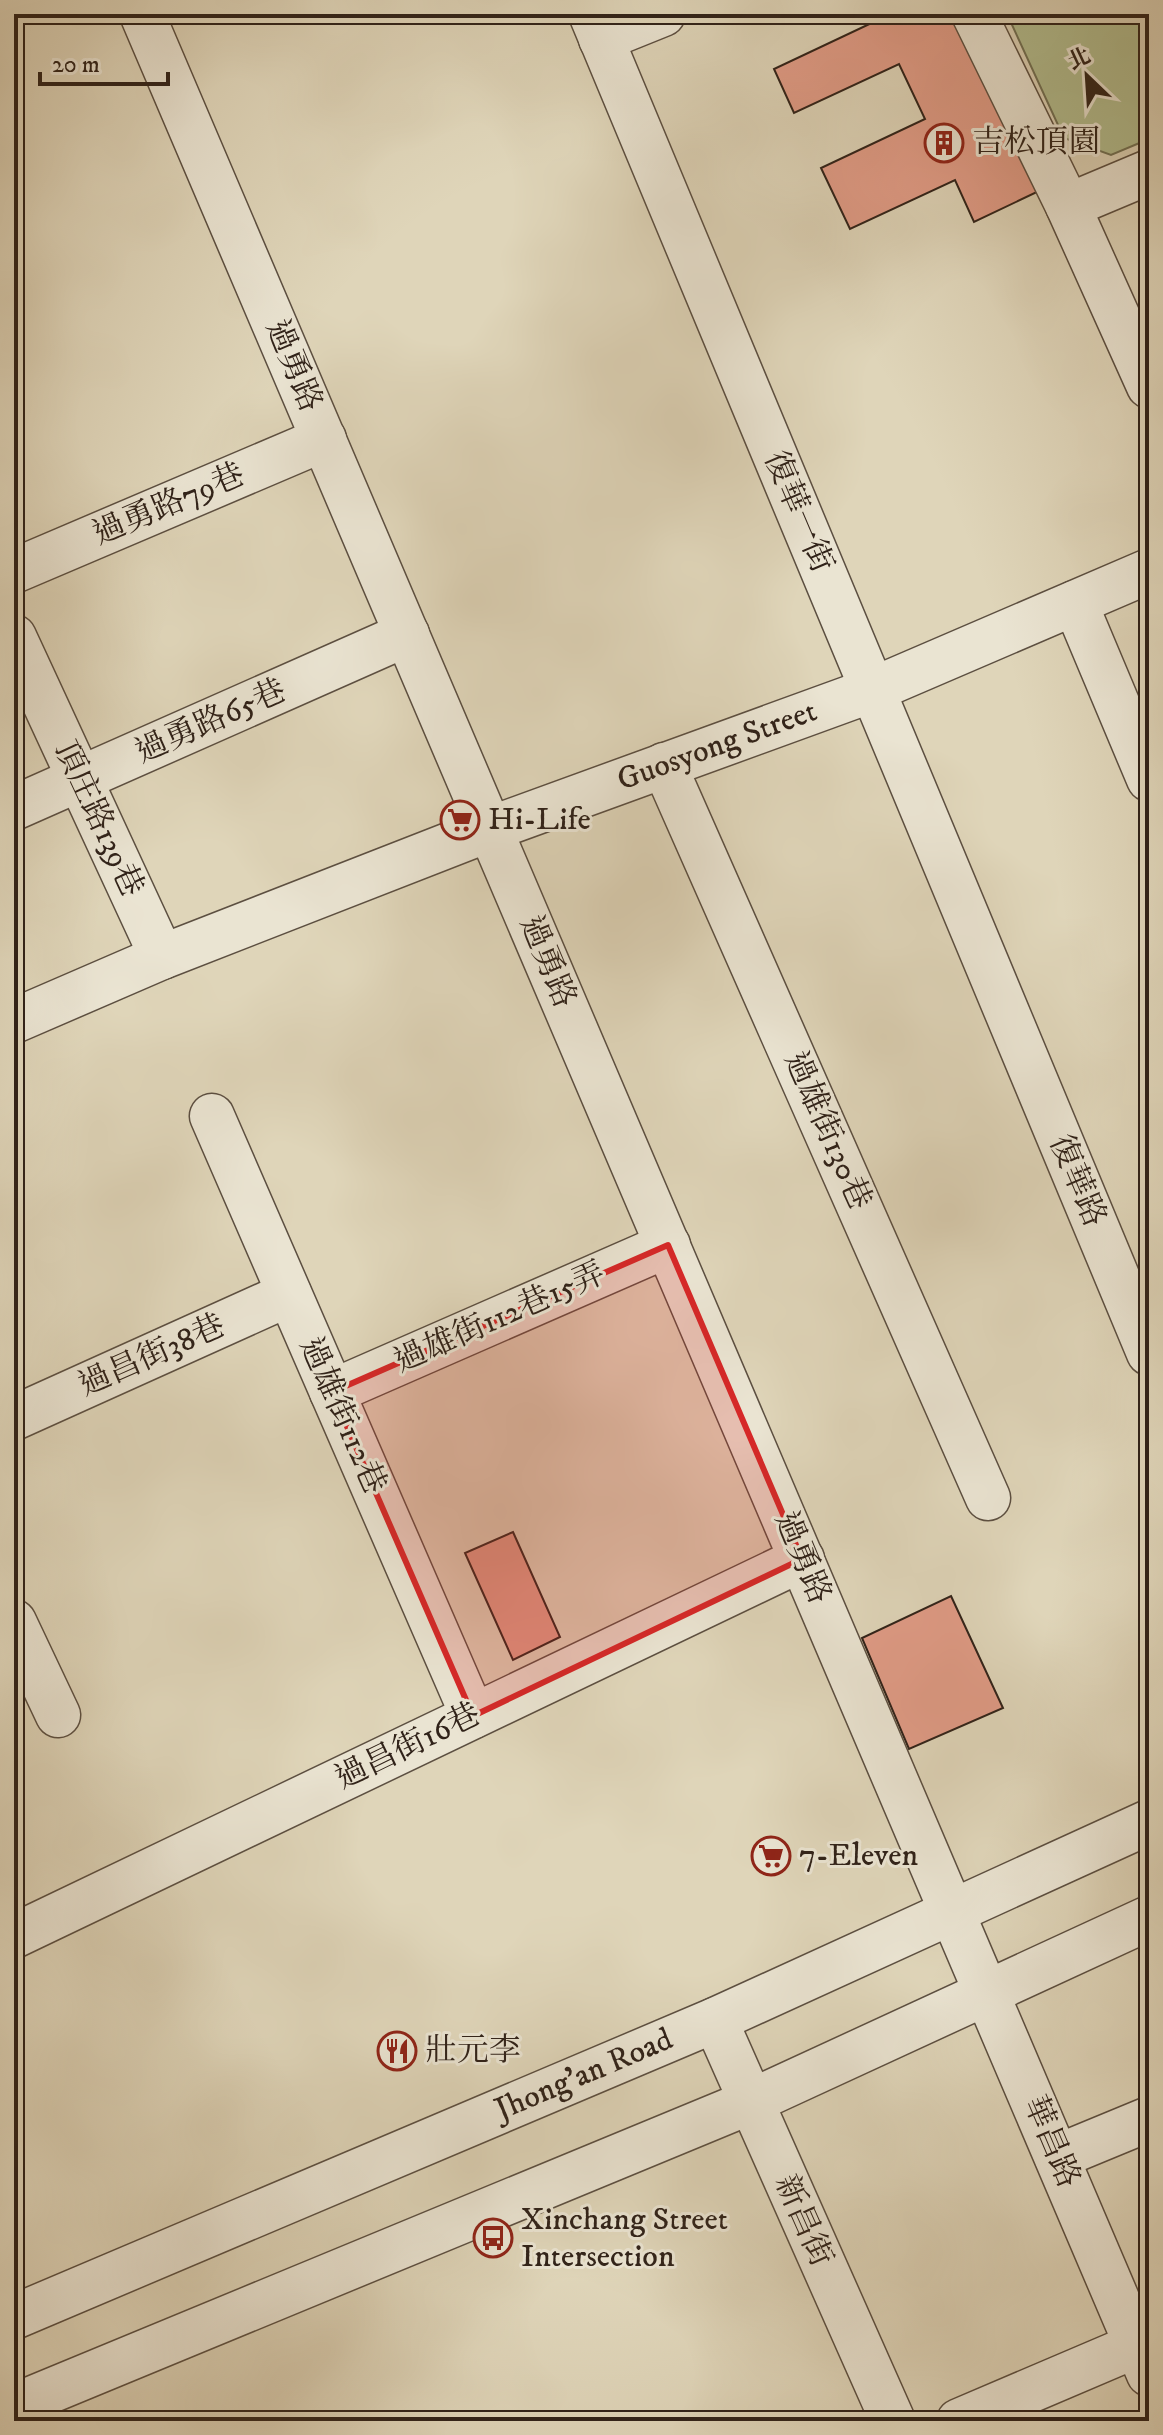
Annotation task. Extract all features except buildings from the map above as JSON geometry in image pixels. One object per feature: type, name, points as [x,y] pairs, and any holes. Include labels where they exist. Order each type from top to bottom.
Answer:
[{"type":"street","name":"過勇路","points":[[142,14],[953,1910]]},
{"type":"street","points":[[596,26],[663,14]]},
{"type":"street","points":[[974,14],[1068,206],[1149,386]]},
{"type":"street","name":"復華一街","points":[[596,26],[1006,1009]]},
{"type":"street","points":[[1068,206],[1149,172]]},
{"type":"street","name":"過勇路79巷","points":[[14,571],[324,439]]},
{"type":"street","name":"Guosyong Street","points":[[14,1021],[162,957],[490,829],[872,690],[1149,571]]},
{"type":"street","points":[[1075,603],[1149,779]]},
{"type":"street","name":"過勇路65巷","points":[[14,808],[407,634]]},
{"type":"street","name":"頂庄路139巷","points":[[14,637],[162,957]]},
{"type":"street","name":"過雄街130巷","points":[[664,765],[988,1498]]},
{"type":"street","name":"復華路","points":[[1006,1009],[1149,1353]]},
{"type":"street","name":"過雄街112巷","points":[[212,1116],[473,1716]]},
{"type":"street","name":"過雄街112巷15弄","points":[[332,1392],[668,1245]]},
{"type":"street","name":"過昌街38巷","points":[[14,1418],[289,1294]]},
{"type":"street","name":"過昌街16巷","points":[[14,1936],[802,1559]]},
{"type":"street","points":[[14,1622],[58,1715]]},
{"type":"street","name":"Jhong'an Road","points":[[14,2317],[715,2020],[1149,1822]]},
{"type":"street","name":"華昌路","points":[[953,1910],[1057,2157],[1145,2353]]},
{"type":"street","points":[[14,2406],[750,2102],[1149,1918]]},
{"type":"street","name":"新昌街","points":[[715,2020],[893,2421]]},
{"type":"street","points":[[1057,2157],[1149,2119]]},
{"type":"street","points":[[959,2421],[1145,2353]]},
{"type":"highlighted area","points":[[668,1245],[802,1559],[473,1716],[332,1392]]},
{"type":"green space","points":[[1007,14],[1149,14],[1149,139],[1111,155],[1064,138]]},
{"type":"place","name":"吉松頂園","points":[[944,143]]},
{"type":"place","name":"Hi-Life","points":[[460,820]]},
{"type":"place","name":"7-Eleven","points":[[771,1856]]},
{"type":"place","name":"壯元李","points":[[397,2051]]},
{"type":"place","name":"Xinchang Street Intersection","points":[[493,2238]]}]
